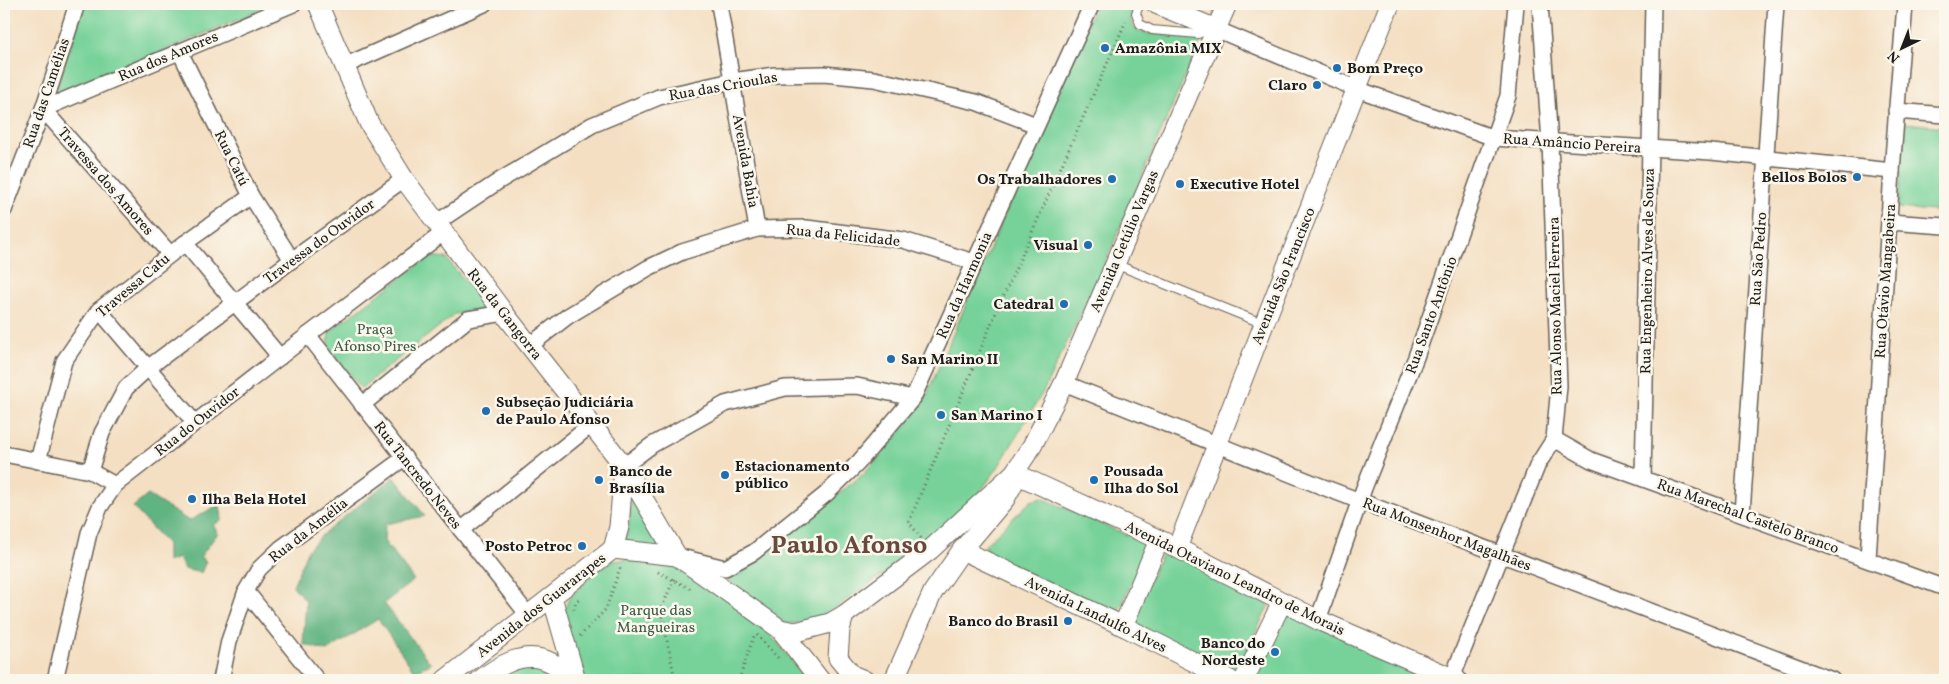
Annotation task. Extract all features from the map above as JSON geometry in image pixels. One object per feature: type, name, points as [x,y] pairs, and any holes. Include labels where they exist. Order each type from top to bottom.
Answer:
[{"type":"street","name":"Rua das Camélias","points":[[4,210],[43,109],[77,4]]},
{"type":"street","name":"Rua dos Amores","points":[[43,109],[294,4]]},
{"type":"street","name":"Rua da Gangorra","points":[[318,4],[370,123],[404,179],[529,346],[624,466],[677,556],[780,629],[820,680]]},
{"type":"street","points":[[344,66],[484,4]]},
{"type":"street","name":"Avenida Bahia","points":[[720,4],[757,229]]},
{"type":"street","name":"Rua da Harmonia","points":[[677,556],[725,568],[754,552],[826,494],[858,463],[913,398],[1092,4]]},
{"type":"street","name":"Rua Amâncio Pereira","points":[[1156,4],[1357,89],[1494,138],[1765,156],[1892,170]]},
{"type":"street","name":"Avenida Getúlio Vargas","points":[[780,629],[796,632],[830,623],[844,615],[930,550],[1014,473],[1032,446],[1064,383],[1215,28],[1227,4]]},
{"type":"street","name":"Avenida São Francisco","points":[[1177,548],[1390,4]]},
{"type":"street","name":"Rua Santo Antônio","points":[[1318,620],[1361,502],[1364,488],[1416,357],[1508,96],[1516,4]]},
{"type":"street","name":"Rua Alonso Maciel Ferreira","points":[[1454,679],[1500,555],[1538,464],[1554,439],[1559,386],[1550,142],[1540,4]]},
{"type":"street","name":"Rua Engenheiro Alves de Souza","points":[[1643,478],[1653,4]]},
{"type":"street","name":"Rua São Pedro","points":[[1742,514],[1776,4]]},
{"type":"street","name":"Rua Otávio Mangabeira","points":[[1868,559],[1892,170],[1905,4]]},
{"type":"street","name":"Rua Catú","points":[[180,52],[250,196],[292,260]]},
{"type":"street","name":"Rua das Crioulas","points":[[440,228],[499,181],[592,125],[659,97],[732,81],[775,75],[824,74],[874,80],[976,102],[1036,124]]},
{"type":"street","name":"Travessa dos Amores","points":[[43,109],[170,254]]},
{"type":"street","points":[[1896,111],[1945,115]]},
{"type":"street","name":"Travessa do Ouvidor","points":[[90,471],[102,433],[126,388],[149,368],[292,260],[404,179]]},
{"type":"street","name":"Travessa Catu","points":[[38,461],[64,360],[99,310],[185,242],[250,196]]},
{"type":"street","points":[[1889,222],[1945,226]]},
{"type":"street","name":"Rua do Ouvidor","points":[[55,680],[90,533],[100,507],[115,485],[280,357],[440,228]]},
{"type":"street","name":"Rua da Felicidade","points":[[529,346],[568,316],[648,268],[682,252],[757,229],[806,228],[902,240],[974,262]]},
{"type":"street","points":[[185,242],[280,357]]},
{"type":"street","points":[[99,310],[195,423]]},
{"type":"street","points":[[362,405],[468,319],[504,313]]},
{"type":"street","name":"Rua Tancredo Neves","points":[[308,334],[528,616]]},
{"type":"street","name":"Rua Monsenhor Magalhães","points":[[1064,383],[1361,502],[1832,680]]},
{"type":"street","points":[[613,549],[620,527],[624,466],[652,445],[725,404],[785,388],[857,386],[913,398]]},
{"type":"street","points":[[462,530],[591,425]]},
{"type":"street","name":"Rua Marechal Castelo Branco","points":[[1554,439],[1591,460],[1945,588]]},
{"type":"street","points":[[4,454],[90,471],[115,485]]},
{"type":"street","name":"Rua da Amélia","points":[[221,680],[229,640],[246,591],[259,569],[281,548],[404,458]]},
{"type":"street","name":"Avenida Getúlio Vargas","points":[[892,679],[933,592],[962,550],[1005,499],[1013,484],[1014,473]]},
{"type":"street","name":"Avenida Otaviano Leandro de Morais","points":[[1014,473],[1177,548],[1318,620],[1454,679]]},
{"type":"street","points":[[1123,626],[1159,540]]},
{"type":"street","name":"Rua da Gangorra","points":[[613,549],[677,556]]},
{"type":"street","name":"Avenida dos Guararapes","points":[[445,680],[613,549]]},
{"type":"street","name":"Avenida Landulfo Alves","points":[[962,550],[1123,626],[1230,680]]},
{"type":"street","points":[[246,591],[317,680]]},
{"type":"street","points":[[552,597],[575,678]]},
{"type":"street","points":[[1244,680],[1282,602]]},
{"type":"street","points":[[844,615],[840,630],[838,658],[852,675],[864,680]]},
{"type":"street","name":"Avenida dos Guararapes","points":[[480,680],[495,669],[522,658],[542,659],[575,678]]},
{"type":"lane","points":[[1140,4],[1136,13],[1140,24],[1152,30],[1198,34],[1215,28]]},
{"type":"lane","points":[[1114,263],[1264,324]]},
{"type":"path","points":[[930,550],[909,522],[992,322],[1129,16]]},
{"type":"path","points":[[611,568],[629,567]]},
{"type":"path","points":[[576,641],[606,609],[620,568]]},
{"type":"path","points":[[652,570],[674,579],[699,593]]},
{"type":"path","points":[[674,579],[661,610],[675,680]]},
{"type":"path","points":[[572,615],[576,602],[583,596]]},
{"type":"path","points":[[749,628],[781,660]]},
{"type":"path","points":[[739,680],[755,633]]},
{"type":"green space","points":[[83,4],[275,4],[63,93],[57,88]]},
{"type":"green space","points":[[1096,4],[1131,4],[1135,6],[1131,17],[1132,25],[1137,30],[1145,33],[1182,34],[1201,39],[1101,272],[1043,392],[997,469],[979,493],[951,524],[825,616],[814,621],[785,624],[728,581],[738,568],[763,552],[860,477],[883,453],[924,401]]},
{"type":"green space","points":[[1905,123],[1945,127],[1945,212],[1898,208]]},
{"type":"green space","name":"Praça Afonso Pires","points":[[430,256],[446,258],[487,308],[455,314],[361,388],[328,348],[329,332]]},
{"type":"green space","points":[[394,477],[425,516],[385,524],[384,541],[414,580],[384,603],[431,664],[414,671],[378,619],[327,651],[303,644],[306,601],[293,586],[307,551],[323,534]]},
{"type":"green space","name":"Parque das Mangueiras","points":[[633,488],[653,523],[774,639],[807,680],[568,680],[563,618],[568,600],[589,578],[611,561],[675,556],[624,544],[629,523]]},
{"type":"green space","points":[[148,495],[189,521],[220,504],[222,520],[213,525],[218,533],[200,557],[206,561],[201,573],[184,569],[179,558],[167,562],[167,544],[133,507]]},
{"type":"green space","points":[[1042,498],[1150,545],[1116,616],[989,554],[985,545],[1031,501]]},
{"type":"green space","points":[[1164,549],[1269,605],[1235,674],[1129,622]]},
{"type":"green space","points":[[1285,615],[1297,615],[1436,680],[1254,680]]},
{"type":"green space","points":[[520,663],[547,669],[556,680],[487,680]]},
{"type":"place","name":"Amazônia MIX","points":[[1105,48]]},
{"type":"place","name":"Bom Preço","points":[[1337,68]]},
{"type":"place","name":"Claro","points":[[1317,85]]},
{"type":"place","name":"Bellos Bolos","points":[[1857,177]]},
{"type":"place","name":"Os Trabalhadores","points":[[1112,179]]},
{"type":"place","name":"Executive Hotel","points":[[1180,184]]},
{"type":"place","name":"Visual","points":[[1088,245]]},
{"type":"place","name":"Catedral","points":[[1064,304]]},
{"type":"place","name":"San Marino II","points":[[891,359]]},
{"type":"place","name":"Subseção Judiciária de Paulo Afonso","points":[[486,411]]},
{"type":"place","name":"San Marino I","points":[[941,415]]},
{"type":"place","name":"Estacionamento público","points":[[725,475]]},
{"type":"place","name":"Banco de Brasília","points":[[599,480]]},
{"type":"place","name":"Pousada Ilha do Sol","points":[[1094,480]]},
{"type":"place","name":"Ilha Bela Hotel","points":[[192,499]]},
{"type":"place","name":"Posto Petroc","points":[[582,546]]},
{"type":"place","name":"Banco do Brasil","points":[[1068,621]]},
{"type":"place","name":"Banco do Nordeste","points":[[1275,652]]},
{"type":"district","name":"Paulo Afonso","points":[[849,544]]}]
